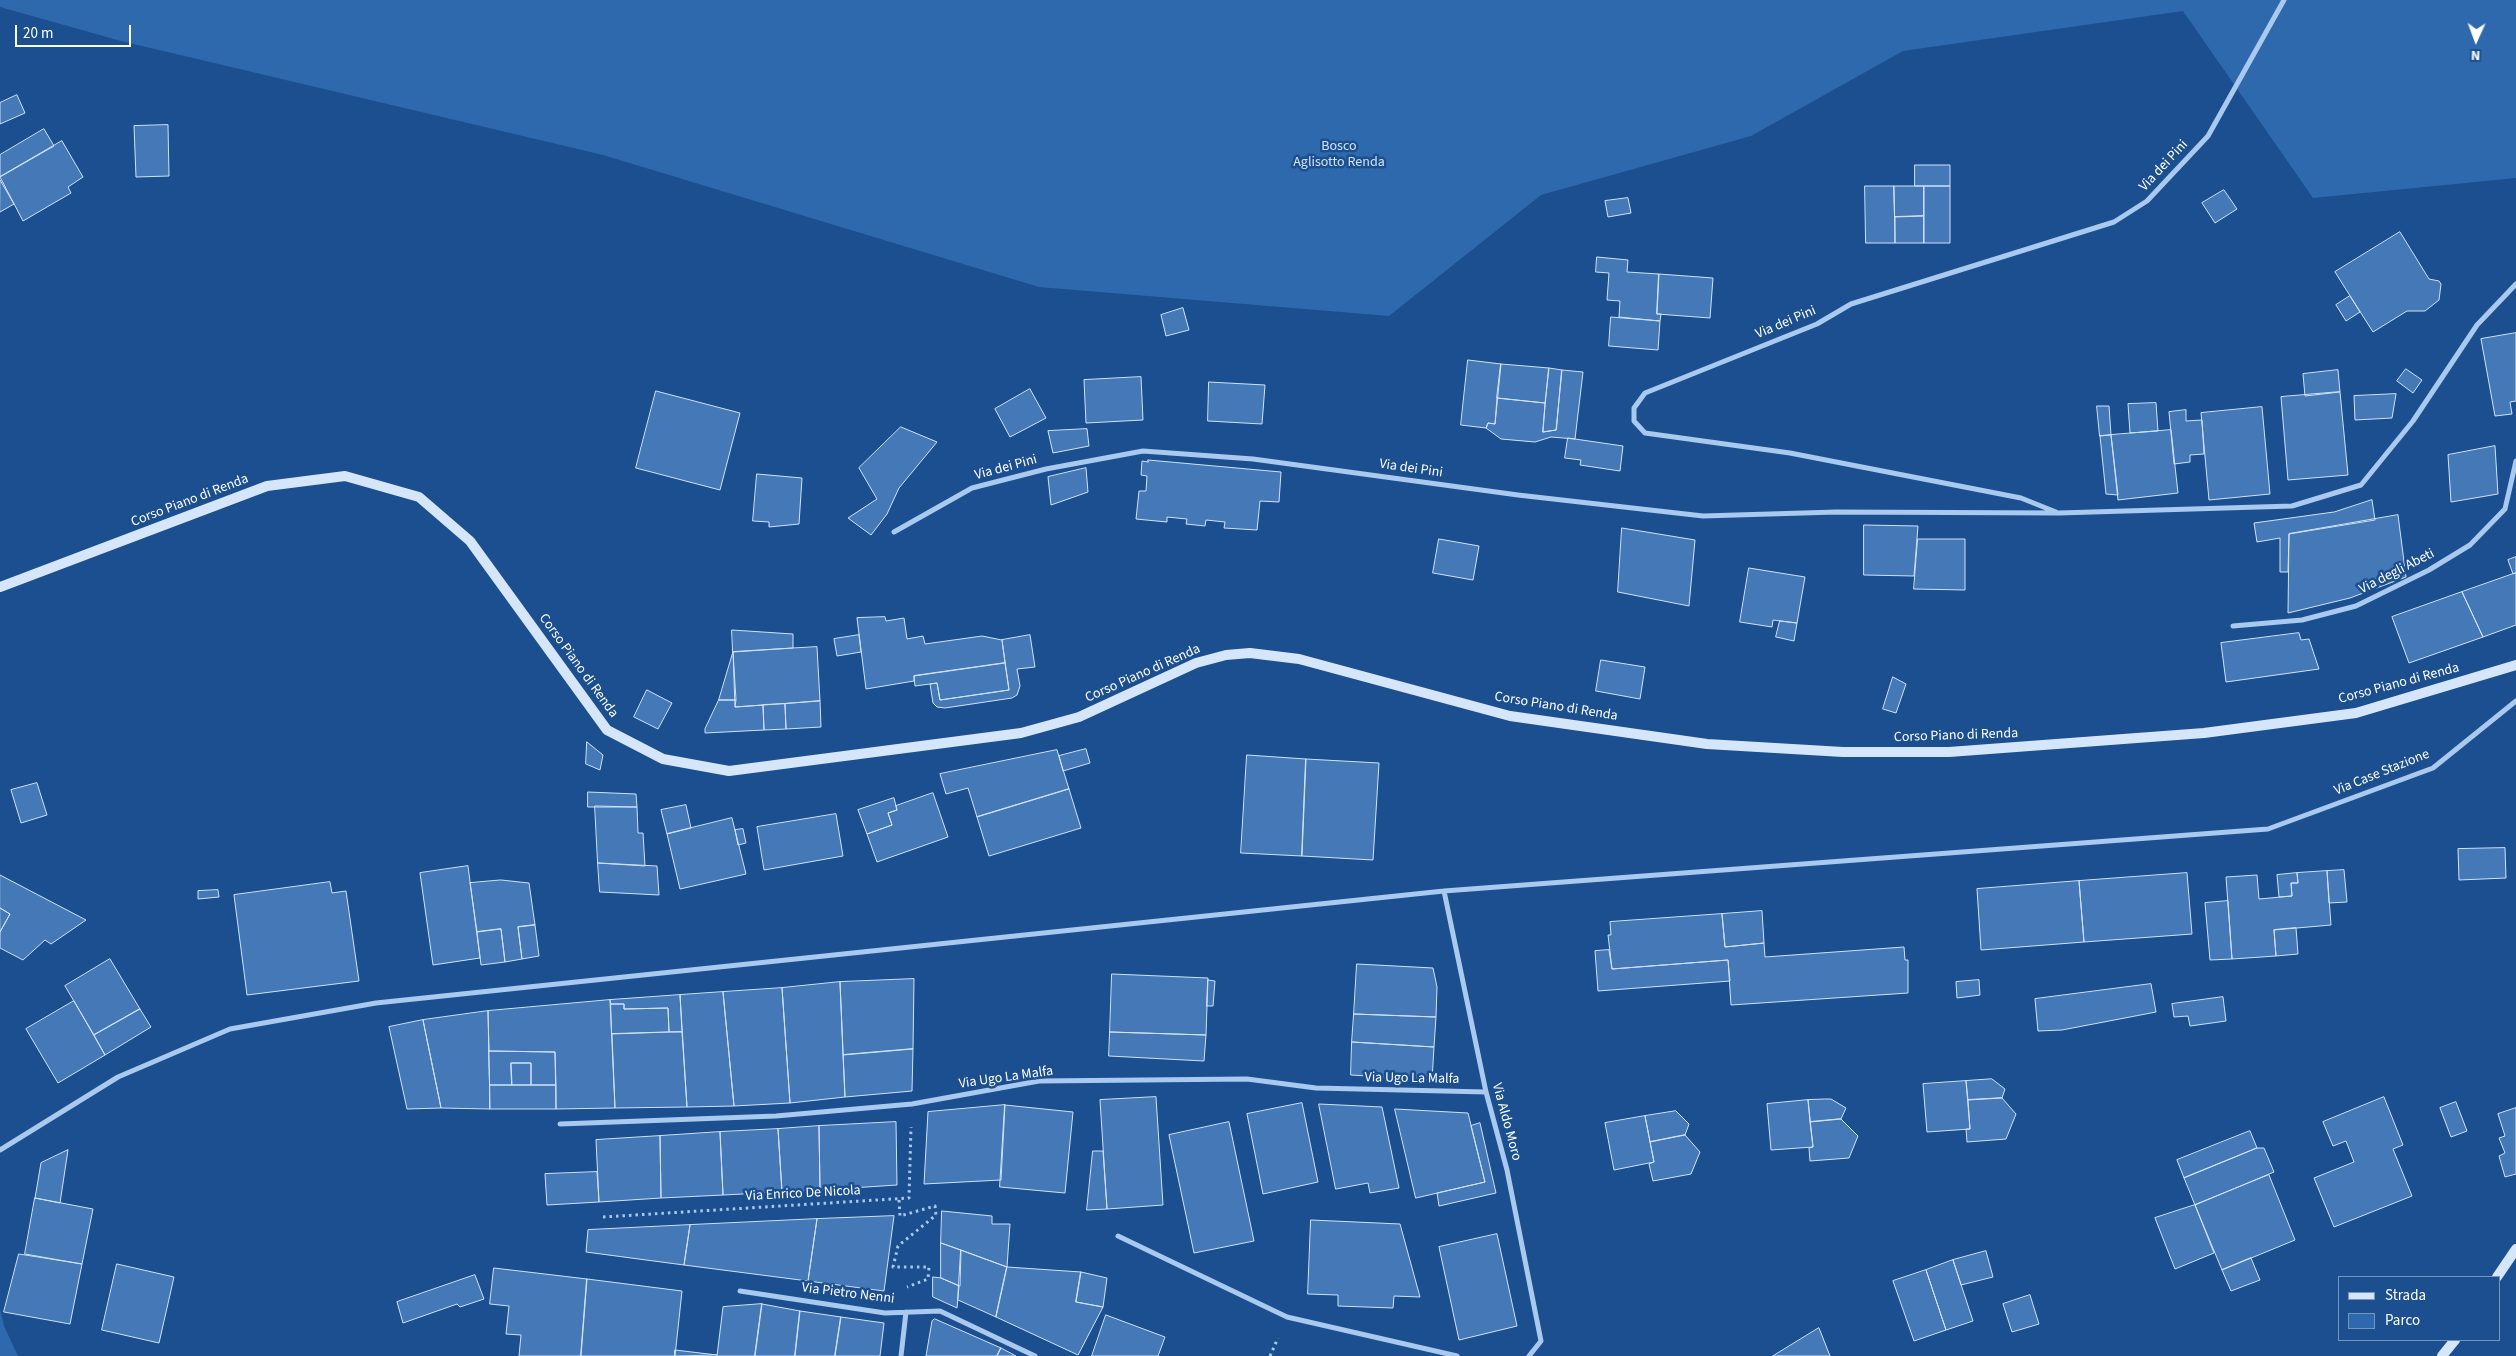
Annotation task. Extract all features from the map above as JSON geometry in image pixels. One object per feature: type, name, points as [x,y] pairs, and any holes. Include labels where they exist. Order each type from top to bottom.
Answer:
[{"type":"main road","name":"Corso Piano di Renda","points":[[0,587],[267,486],[345,476],[419,497],[470,541],[607,730],[663,759],[729,771],[1021,733],[1079,717],[1196,662],[1226,655],[1250,653],[1299,659],[1510,716],[1707,744],[1843,752],[1949,752],[2204,733],[2337,716],[2356,713],[2516,665]]},
{"type":"main road","points":[[2497,1276],[2516,1249]]},
{"type":"main road","points":[[2442,1356],[2454,1341]]},
{"type":"street","name":"Via dei Pini","points":[[2059,513],[2021,498],[1790,453],[1645,433],[1634,421],[1634,408],[1645,392],[1817,324],[1851,304],[2114,222],[2147,202],[2208,136],[2284,0]]},
{"type":"street","name":"Via dei Pini","points":[[894,532],[972,488],[1046,469],[1143,452],[1253,458],[1518,495],[1703,516],[1836,512],[2059,513],[2292,506],[2361,485],[2413,421],[2477,325],[2516,284]]},
{"type":"street","name":"Via degli Abeti","points":[[2233,626],[2302,620],[2356,606],[2430,570],[2470,545],[2505,509],[2516,462]]},
{"type":"street","name":"Via Case Stazione","points":[[0,1150],[118,1077],[230,1029],[376,1003],[1444,891],[2268,829],[2433,768],[2516,701]]},
{"type":"street","name":"Via Aldo Moro","points":[[1444,891],[1486,1092],[1507,1170],[1541,1341],[1529,1356]]},
{"type":"street","name":"Via Ugo La Malfa","points":[[560,1124],[776,1116],[912,1104],[1038,1081],[1247,1079],[1316,1088],[1486,1092]]},
{"type":"street","points":[[1118,1236],[1287,1318],[1457,1356]]},
{"type":"street","name":"Via Pietro Nenni","points":[[740,1291],[885,1313],[940,1311],[1035,1356]]},
{"type":"street","points":[[901,1356],[906,1312]]},
{"type":"path","points":[[904,1289],[928,1279],[928,1267],[893,1267],[898,1246],[936,1214],[935,1206],[900,1216],[899,1200],[909,1198],[912,1104]]},
{"type":"path","name":"Via Enrico De Nicola","points":[[603,1217],[899,1200]]},
{"type":"green space","name":"Bosco Aglisotto Renda","points":[[0,0],[2516,0],[2516,178],[2313,198],[2183,11],[1903,51],[1751,136],[1541,195],[1389,316],[1039,287],[603,155],[121,41],[0,7]]},
{"type":"green space","points":[[0,1309],[4,1326],[18,1356],[0,1356]]},
{"type":"building","points":[[17,95],[25,113],[0,124],[0,103]]},
{"type":"building","points":[[168,125],[169,176],[136,177],[134,126]]},
{"type":"building","points":[[44,129],[54,146],[0,177],[0,155]]},
{"type":"building","points":[[62,141],[83,177],[68,187],[71,193],[23,221],[0,177]]},
{"type":"building","points":[[1915,165],[1950,165],[1950,186],[1915,186]]},
{"type":"building","points":[[0,180],[14,204],[0,212]]},
{"type":"building","points":[[1865,186],[1894,186],[1895,243],[1866,243]]},
{"type":"building","points":[[1894,186],[1924,186],[1924,216],[1895,217]]},
{"type":"building","points":[[1924,186],[1950,186],[1950,243],[1924,243]]},
{"type":"building","points":[[2224,190],[2237,209],[2215,223],[2202,203]]},
{"type":"building","points":[[1628,198],[1631,213],[1608,217],[1605,201]]},
{"type":"building","points":[[1924,216],[1924,243],[1895,243],[1895,217]]},
{"type":"building","points":[[2400,232],[2429,279],[2439,281],[2441,284],[2439,300],[2425,311],[2407,311],[2373,332],[2335,272]]},
{"type":"building","points":[[1597,257],[1628,260],[1627,272],[1659,274],[1657,314],[1661,314],[1660,321],[1619,317],[1620,301],[1607,300],[1609,273],[1596,272]]},
{"type":"building","points":[[1659,274],[1713,278],[1710,318],[1657,314]]},
{"type":"building","points":[[2350,296],[2360,312],[2346,321],[2336,305]]},
{"type":"building","points":[[1183,308],[1189,330],[1166,336],[1161,315]]},
{"type":"building","points":[[1611,317],[1660,321],[1658,350],[1609,346]]},
{"type":"building","points":[[2516,333],[2516,401],[2510,402],[2512,414],[2495,416],[2481,339]]},
{"type":"building","points":[[1468,360],[1501,364],[1495,424],[1488,423],[1486,428],[1461,425]]},
{"type":"building","points":[[1501,364],[1549,368],[1545,403],[1497,398]]},
{"type":"building","points":[[1549,368],[1562,370],[1556,430],[1543,432]]},
{"type":"building","points":[[2406,369],[2422,380],[2413,393],[2397,381]]},
{"type":"building","points":[[1562,370],[1583,372],[1575,439],[1551,437],[1535,442],[1501,439],[1486,428],[1488,423],[1495,424],[1497,398],[1545,403],[1543,432],[1556,430]]},
{"type":"building","points":[[2338,370],[2340,392],[2305,396],[2303,374]]},
{"type":"building","points":[[1141,377],[1143,420],[1086,423],[1084,380]]},
{"type":"building","points":[[1209,382],[1265,385],[1262,424],[1208,421]]},
{"type":"building","points":[[1030,389],[1046,418],[1010,437],[995,409]]},
{"type":"building","points":[[656,391],[740,413],[720,490],[636,468]]},
{"type":"building","points":[[2340,392],[2348,475],[2288,480],[2281,397]]},
{"type":"building","points":[[2396,394],[2392,418],[2355,420],[2354,396]]},
{"type":"building","points":[[2156,403],[2158,431],[2130,433],[2128,404]]},
{"type":"building","points":[[2097,406],[2109,406],[2111,435],[2100,436]]},
{"type":"building","points":[[2262,407],[2270,494],[2209,500],[2201,413]]},
{"type":"building","points":[[2186,410],[2186,421],[2202,420],[2204,454],[2190,455],[2190,462],[2174,464],[2169,412]]},
{"type":"building","points":[[901,427],[937,442],[899,488],[887,514],[871,535],[848,518],[877,499],[859,468]]},
{"type":"building","points":[[1087,429],[1089,446],[1053,453],[1048,431]]},
{"type":"building","points":[[2171,430],[2178,493],[2118,500],[2111,435]]},
{"type":"building","points":[[2111,435],[2118,495],[2106,494],[2100,436]]},
{"type":"building","points":[[1568,438],[1623,446],[1620,471],[1580,465],[1581,460],[1565,458]]},
{"type":"building","points":[[2495,446],[2498,494],[2451,502],[2448,455]]},
{"type":"building","points":[[1148,460],[1281,472],[1279,502],[1260,501],[1257,530],[1224,528],[1225,522],[1206,520],[1205,526],[1186,524],[1187,519],[1167,517],[1167,522],[1136,519],[1139,491],[1146,491],[1147,476],[1141,475],[1142,461],[1148,462]]},
{"type":"building","points":[[1086,468],[1088,492],[1051,505],[1048,477]]},
{"type":"building","points":[[757,474],[802,478],[799,524],[769,527],[769,522],[753,521]]},
{"type":"building","points":[[2372,500],[2375,520],[2289,534],[2288,572],[2280,572],[2280,538],[2257,542],[2254,523],[2334,512]]},
{"type":"building","points":[[2398,515],[2406,577],[2350,598],[2288,613],[2289,534]]},
{"type":"building","points":[[1864,525],[1918,526],[1914,576],[1864,575]]},
{"type":"building","points":[[1622,528],[1695,540],[1689,606],[1618,592]]},
{"type":"building","points":[[1439,539],[1479,546],[1473,580],[1433,573]]},
{"type":"building","points":[[1918,539],[1965,539],[1965,590],[1914,589]]},
{"type":"building","points":[[2516,557],[2516,573],[2513,574],[2508,560]]},
{"type":"building","points":[[1749,568],[1805,577],[1797,623],[1773,620],[1772,627],[1740,622]]},
{"type":"building","points":[[2516,573],[2516,625],[2483,637],[2462,592]]},
{"type":"building","points":[[2462,592],[2483,637],[2409,663],[2392,617]]},
{"type":"building","points":[[885,617],[886,621],[904,618],[907,639],[923,636],[925,644],[982,636],[1002,640],[1005,663],[914,676],[914,681],[866,689],[857,618]]},
{"type":"building","points":[[1780,621],[1797,623],[1794,641],[1776,637]]},
{"type":"building","points":[[732,630],[793,634],[793,648],[733,652]]},
{"type":"building","points":[[2299,633],[2301,640],[2309,639],[2319,669],[2226,682],[2221,643]]},
{"type":"building","points":[[859,635],[861,652],[837,656],[834,639]]},
{"type":"building","points":[[1030,635],[1035,667],[1017,669],[1020,686],[1017,695],[1012,698],[945,708],[937,707],[933,703],[930,684],[937,683],[940,700],[1009,690],[1002,640]]},
{"type":"building","points":[[817,647],[820,701],[735,707],[733,652]]},
{"type":"building","points":[[733,652],[736,700],[719,700]]},
{"type":"building","points":[[1601,660],[1645,667],[1640,699],[1596,691]]},
{"type":"building","points":[[1005,663],[1009,690],[940,700],[937,683],[915,686],[914,676]]},
{"type":"building","points":[[1893,677],[1906,684],[1896,713],[1883,709]]},
{"type":"building","points":[[647,690],[672,703],[658,729],[634,717]]},
{"type":"building","points":[[719,700],[736,700],[735,707],[763,705],[764,730],[705,733],[705,729]]},
{"type":"building","points":[[820,701],[821,727],[786,729],[785,704]]},
{"type":"building","points":[[785,704],[786,729],[764,730],[763,705]]},
{"type":"building","points":[[587,742],[603,755],[600,770],[586,764]]},
{"type":"building","points":[[1086,749],[1090,763],[1063,771],[1059,756]]},
{"type":"building","points":[[1057,750],[1069,789],[977,817],[968,788],[946,794],[940,774]]},
{"type":"building","points":[[1247,755],[1306,759],[1302,856],[1241,853]]},
{"type":"building","points":[[1306,759],[1379,763],[1373,860],[1302,856]]},
{"type":"building","points":[[37,783],[47,815],[21,823],[11,790]]},
{"type":"building","points":[[1069,789],[1081,828],[989,856],[977,817]]},
{"type":"building","points":[[588,792],[636,794],[637,807],[588,807]]},
{"type":"building","points":[[933,793],[948,837],[877,862],[867,834],[892,825],[888,813],[897,810],[896,806]]},
{"type":"building","points":[[894,798],[897,810],[888,813],[892,825],[867,834],[858,810]]},
{"type":"building","points":[[686,805],[691,828],[667,834],[661,810]]},
{"type":"building","points":[[595,806],[637,807],[638,833],[643,833],[645,866],[598,863]]},
{"type":"building","points":[[836,814],[843,856],[764,870],[757,827]]},
{"type":"building","points":[[732,818],[746,874],[680,889],[667,834]]},
{"type":"building","points":[[743,829],[746,843],[738,845],[735,830]]},
{"type":"building","points":[[2505,848],[2506,878],[2459,880],[2458,849]]},
{"type":"building","points":[[598,863],[657,866],[659,895],[600,892]]},
{"type":"building","points":[[468,866],[480,958],[433,965],[420,873]]},
{"type":"building","points":[[2344,870],[2347,902],[2329,903],[2327,871]]},
{"type":"building","points":[[2327,871],[2331,925],[2274,930],[2276,956],[2232,959],[2226,877],[2257,875],[2259,899],[2292,896],[2291,883],[2298,883],[2297,873]]},
{"type":"building","points":[[2187,873],[2192,934],[2084,942],[2079,881]]},
{"type":"building","points":[[2297,873],[2298,883],[2291,883],[2292,896],[2279,897],[2277,875]]},
{"type":"building","points":[[0,875],[86,920],[51,944],[45,940],[23,960],[0,948],[0,932],[10,914],[0,908]]},
{"type":"building","points":[[501,880],[529,883],[535,925],[518,927],[522,959],[505,962],[501,929],[477,932],[470,883]]},
{"type":"building","points":[[2079,881],[2084,942],[1981,950],[1977,889]]},
{"type":"building","points":[[330,882],[332,893],[346,891],[359,981],[247,995],[234,895]]},
{"type":"building","points":[[218,890],[219,897],[198,899],[198,891]]},
{"type":"building","points":[[2228,901],[2232,959],[2210,960],[2205,903]]},
{"type":"building","points":[[0,908],[10,914],[0,932]]},
{"type":"building","points":[[1762,911],[1764,943],[1725,947],[1722,914]]},
{"type":"building","points":[[1722,914],[1725,947],[1764,943],[1765,957],[1904,947],[1905,960],[1908,960],[1908,993],[1731,1005],[1728,960],[1612,969],[1608,935],[1611,935],[1610,922]]},
{"type":"building","points":[[535,925],[539,956],[522,959],[518,927]]},
{"type":"building","points":[[2296,928],[2298,954],[2276,956],[2274,930]]},
{"type":"building","points":[[501,929],[505,962],[481,965],[477,932]]},
{"type":"building","points":[[1609,950],[1612,969],[1728,960],[1730,981],[1598,991],[1595,951]]},
{"type":"building","points":[[110,959],[140,1009],[94,1035],[65,986]]},
{"type":"building","points":[[1357,964],[1433,968],[1437,987],[1436,1017],[1354,1014]]},
{"type":"building","points":[[1112,974],[1208,978],[1206,1035],[1110,1032]]},
{"type":"building","points":[[914,979],[913,1049],[843,1055],[840,982]]},
{"type":"building","points":[[1208,980],[1215,981],[1213,1006],[1207,1006]]},
{"type":"building","points":[[1979,980],[1980,995],[1957,998],[1956,982]]},
{"type":"building","points":[[840,982],[845,1097],[790,1103],[782,988]]},
{"type":"building","points":[[2151,984],[2156,1012],[2062,1030],[2038,1031],[2035,999]]},
{"type":"building","points":[[782,988],[790,1103],[734,1106],[723,992]]},
{"type":"building","points":[[723,992],[734,1106],[687,1107],[680,995]]},
{"type":"building","points":[[680,995],[682,1032],[669,1032],[668,1008],[624,1009],[624,1004],[611,1004],[610,1000]]},
{"type":"building","points":[[2223,997],[2226,1021],[2190,1026],[2188,1016],[2174,1017],[2172,1004]]},
{"type":"building","points":[[610,1000],[615,1108],[556,1109],[555,1052],[489,1051],[488,1011]]},
{"type":"building","points":[[74,1001],[105,1055],[58,1083],[26,1029]]},
{"type":"building","points":[[611,1004],[624,1004],[624,1009],[668,1008],[669,1032],[612,1034]]},
{"type":"building","points":[[140,1009],[151,1027],[105,1055],[94,1035]]},
{"type":"building","points":[[488,1011],[490,1109],[441,1108],[423,1020]]},
{"type":"building","points":[[1354,1014],[1436,1017],[1434,1047],[1352,1042]]},
{"type":"building","points":[[423,1020],[441,1108],[407,1109],[389,1027]]},
{"type":"building","points":[[682,1032],[687,1107],[615,1108],[612,1034]]},
{"type":"building","points":[[1110,1032],[1206,1035],[1204,1061],[1109,1056]]},
{"type":"building","points":[[1352,1042],[1434,1047],[1432,1080],[1351,1075]]},
{"type":"building","points":[[913,1049],[912,1091],[845,1097],[843,1055]]},
{"type":"building","points":[[489,1051],[555,1052],[556,1085],[531,1085],[531,1063],[511,1063],[512,1085],[490,1085]]},
{"type":"building","points":[[511,1063],[531,1063],[531,1085],[512,1085]]},
{"type":"building","points":[[1992,1079],[2005,1089],[2002,1098],[1968,1100],[1966,1081]]},
{"type":"building","points":[[1966,1081],[1970,1129],[1927,1132],[1923,1084]]},
{"type":"building","points":[[490,1085],[556,1085],[556,1109],[490,1109]]},
{"type":"building","points":[[1156,1097],[1163,1205],[1107,1209],[1100,1100]]},
{"type":"building","points":[[2384,1097],[2403,1145],[2393,1149],[2412,1196],[2334,1227],[2314,1178],[2354,1162],[2346,1141],[2333,1146],[2323,1122]]},
{"type":"building","points":[[2002,1098],[2016,1114],[2006,1139],[1967,1142],[1966,1129],[1970,1129],[1968,1100]]},
{"type":"building","points":[[1831,1099],[1846,1108],[1841,1119],[1810,1122],[1808,1100]]},
{"type":"building","points":[[1808,1100],[1813,1147],[1771,1150],[1767,1104]]},
{"type":"building","points":[[2456,1102],[2467,1131],[2451,1137],[2440,1108]]},
{"type":"building","points":[[1302,1103],[1318,1182],[1263,1194],[1247,1114]]},
{"type":"building","points":[[1319,1104],[1382,1107],[1399,1188],[1370,1193],[1368,1183],[1336,1189]]},
{"type":"building","points":[[1005,1105],[1001,1180],[924,1184],[928,1112]]},
{"type":"building","points":[[1005,1105],[1073,1112],[1065,1193],[1000,1187]]},
{"type":"building","points":[[2516,1108],[2516,1174],[2505,1177],[2499,1156],[2505,1153],[2499,1138],[2505,1136],[2498,1114]]},
{"type":"building","points":[[1395,1109],[1468,1113],[1485,1182],[1416,1198]]},
{"type":"building","points":[[1676,1111],[1689,1124],[1685,1135],[1650,1142],[1645,1116]]},
{"type":"building","points":[[1645,1116],[1654,1162],[1614,1170],[1605,1123]]},
{"type":"building","points":[[1841,1119],[1858,1136],[1849,1158],[1810,1161],[1809,1148],[1813,1147],[1810,1122]]},
{"type":"building","points":[[896,1122],[897,1185],[820,1190],[819,1126]]},
{"type":"building","points":[[1229,1122],[1254,1241],[1194,1253],[1169,1135]]},
{"type":"building","points":[[1480,1123],[1496,1193],[1439,1206],[1437,1193],[1485,1182],[1471,1126]]},
{"type":"building","points":[[819,1126],[820,1190],[782,1192],[778,1129]]},
{"type":"building","points":[[778,1129],[782,1192],[723,1195],[720,1132]]},
{"type":"building","points":[[2250,1131],[2257,1148],[2184,1178],[2177,1160]]},
{"type":"building","points":[[720,1132],[723,1195],[661,1198],[660,1136]]},
{"type":"building","points":[[1685,1135],[1700,1152],[1691,1174],[1653,1181],[1649,1164],[1654,1162],[1650,1142]]},
{"type":"building","points":[[660,1136],[661,1198],[599,1202],[596,1140]]},
{"type":"building","points":[[2257,1148],[2264,1148],[2274,1172],[2195,1205],[2184,1178]]},
{"type":"building","points":[[68,1150],[60,1203],[35,1198],[41,1163]]},
{"type":"building","points":[[1093,1151],[1103,1151],[1107,1209],[1087,1210]]},
{"type":"building","points":[[597,1172],[599,1202],[547,1205],[545,1174]]},
{"type":"building","points":[[2269,1175],[2295,1240],[2222,1270],[2195,1205]]},
{"type":"building","points":[[35,1198],[93,1209],[82,1264],[25,1254]]},
{"type":"building","points":[[2195,1205],[2214,1253],[2175,1269],[2155,1218]]},
{"type":"building","points":[[942,1211],[992,1216],[992,1224],[1010,1224],[1007,1267],[941,1243]]},
{"type":"building","points":[[894,1216],[884,1291],[808,1281],[817,1219]]},
{"type":"building","points":[[817,1219],[808,1281],[684,1265],[690,1225]]},
{"type":"building","points":[[1311,1220],[1400,1224],[1420,1297],[1394,1296],[1393,1308],[1338,1306],[1338,1295],[1308,1294]]},
{"type":"building","points":[[690,1225],[684,1265],[586,1252],[588,1230]]},
{"type":"building","points":[[1497,1234],[1517,1326],[1459,1340],[1439,1247]]},
{"type":"building","points":[[941,1243],[961,1250],[960,1286],[941,1278]]},
{"type":"building","points":[[961,1250],[1007,1267],[996,1317],[958,1300]]},
{"type":"building","points":[[1986,1251],[1993,1277],[1961,1285],[1953,1260]]},
{"type":"building","points":[[19,1254],[82,1264],[70,1324],[4,1312]]},
{"type":"building","points":[[2251,1258],[2260,1280],[2231,1291],[2222,1270]]},
{"type":"building","points":[[1953,1260],[1973,1321],[1946,1330],[1926,1270]]},
{"type":"building","points":[[117,1264],[174,1277],[159,1343],[102,1330]]},
{"type":"building","points":[[1007,1267],[1081,1272],[1076,1302],[1103,1307],[1078,1355],[996,1317]]},
{"type":"building","points":[[494,1268],[587,1279],[581,1356],[519,1356],[521,1335],[506,1334],[509,1306],[490,1304]]},
{"type":"building","points":[[1926,1270],[1946,1330],[1914,1341],[1893,1281]]},
{"type":"building","points":[[1081,1272],[1107,1278],[1103,1307],[1076,1302]]},
{"type":"building","points":[[475,1275],[484,1299],[460,1307],[457,1304],[403,1323],[397,1302]]},
{"type":"building","points":[[933,1277],[941,1278],[959,1286],[957,1308],[933,1297]]},
{"type":"building","points":[[587,1279],[682,1291],[675,1356],[581,1356]]},
{"type":"building","points":[[2030,1295],[2039,1324],[2012,1332],[2003,1304]]},
{"type":"building","points":[[762,1304],[800,1311],[795,1356],[755,1356]]},
{"type":"building","points":[[762,1304],[755,1356],[717,1356],[723,1307]]},
{"type":"building","points":[[800,1311],[841,1317],[835,1356],[795,1356]]},
{"type":"building","points":[[1106,1315],[1165,1337],[1158,1356],[1092,1356]]},
{"type":"building","points":[[841,1317],[884,1323],[880,1356],[835,1356]]},
{"type":"building","points":[[935,1319],[1001,1348],[997,1356],[926,1356],[932,1321]]},
{"type":"building","points":[[1819,1328],[1830,1356],[1773,1356]]},
{"type":"building","points":[[1001,1348],[1016,1356],[997,1356]]},
{"type":"building","points":[[675,1350],[717,1355],[675,1356]]}]
